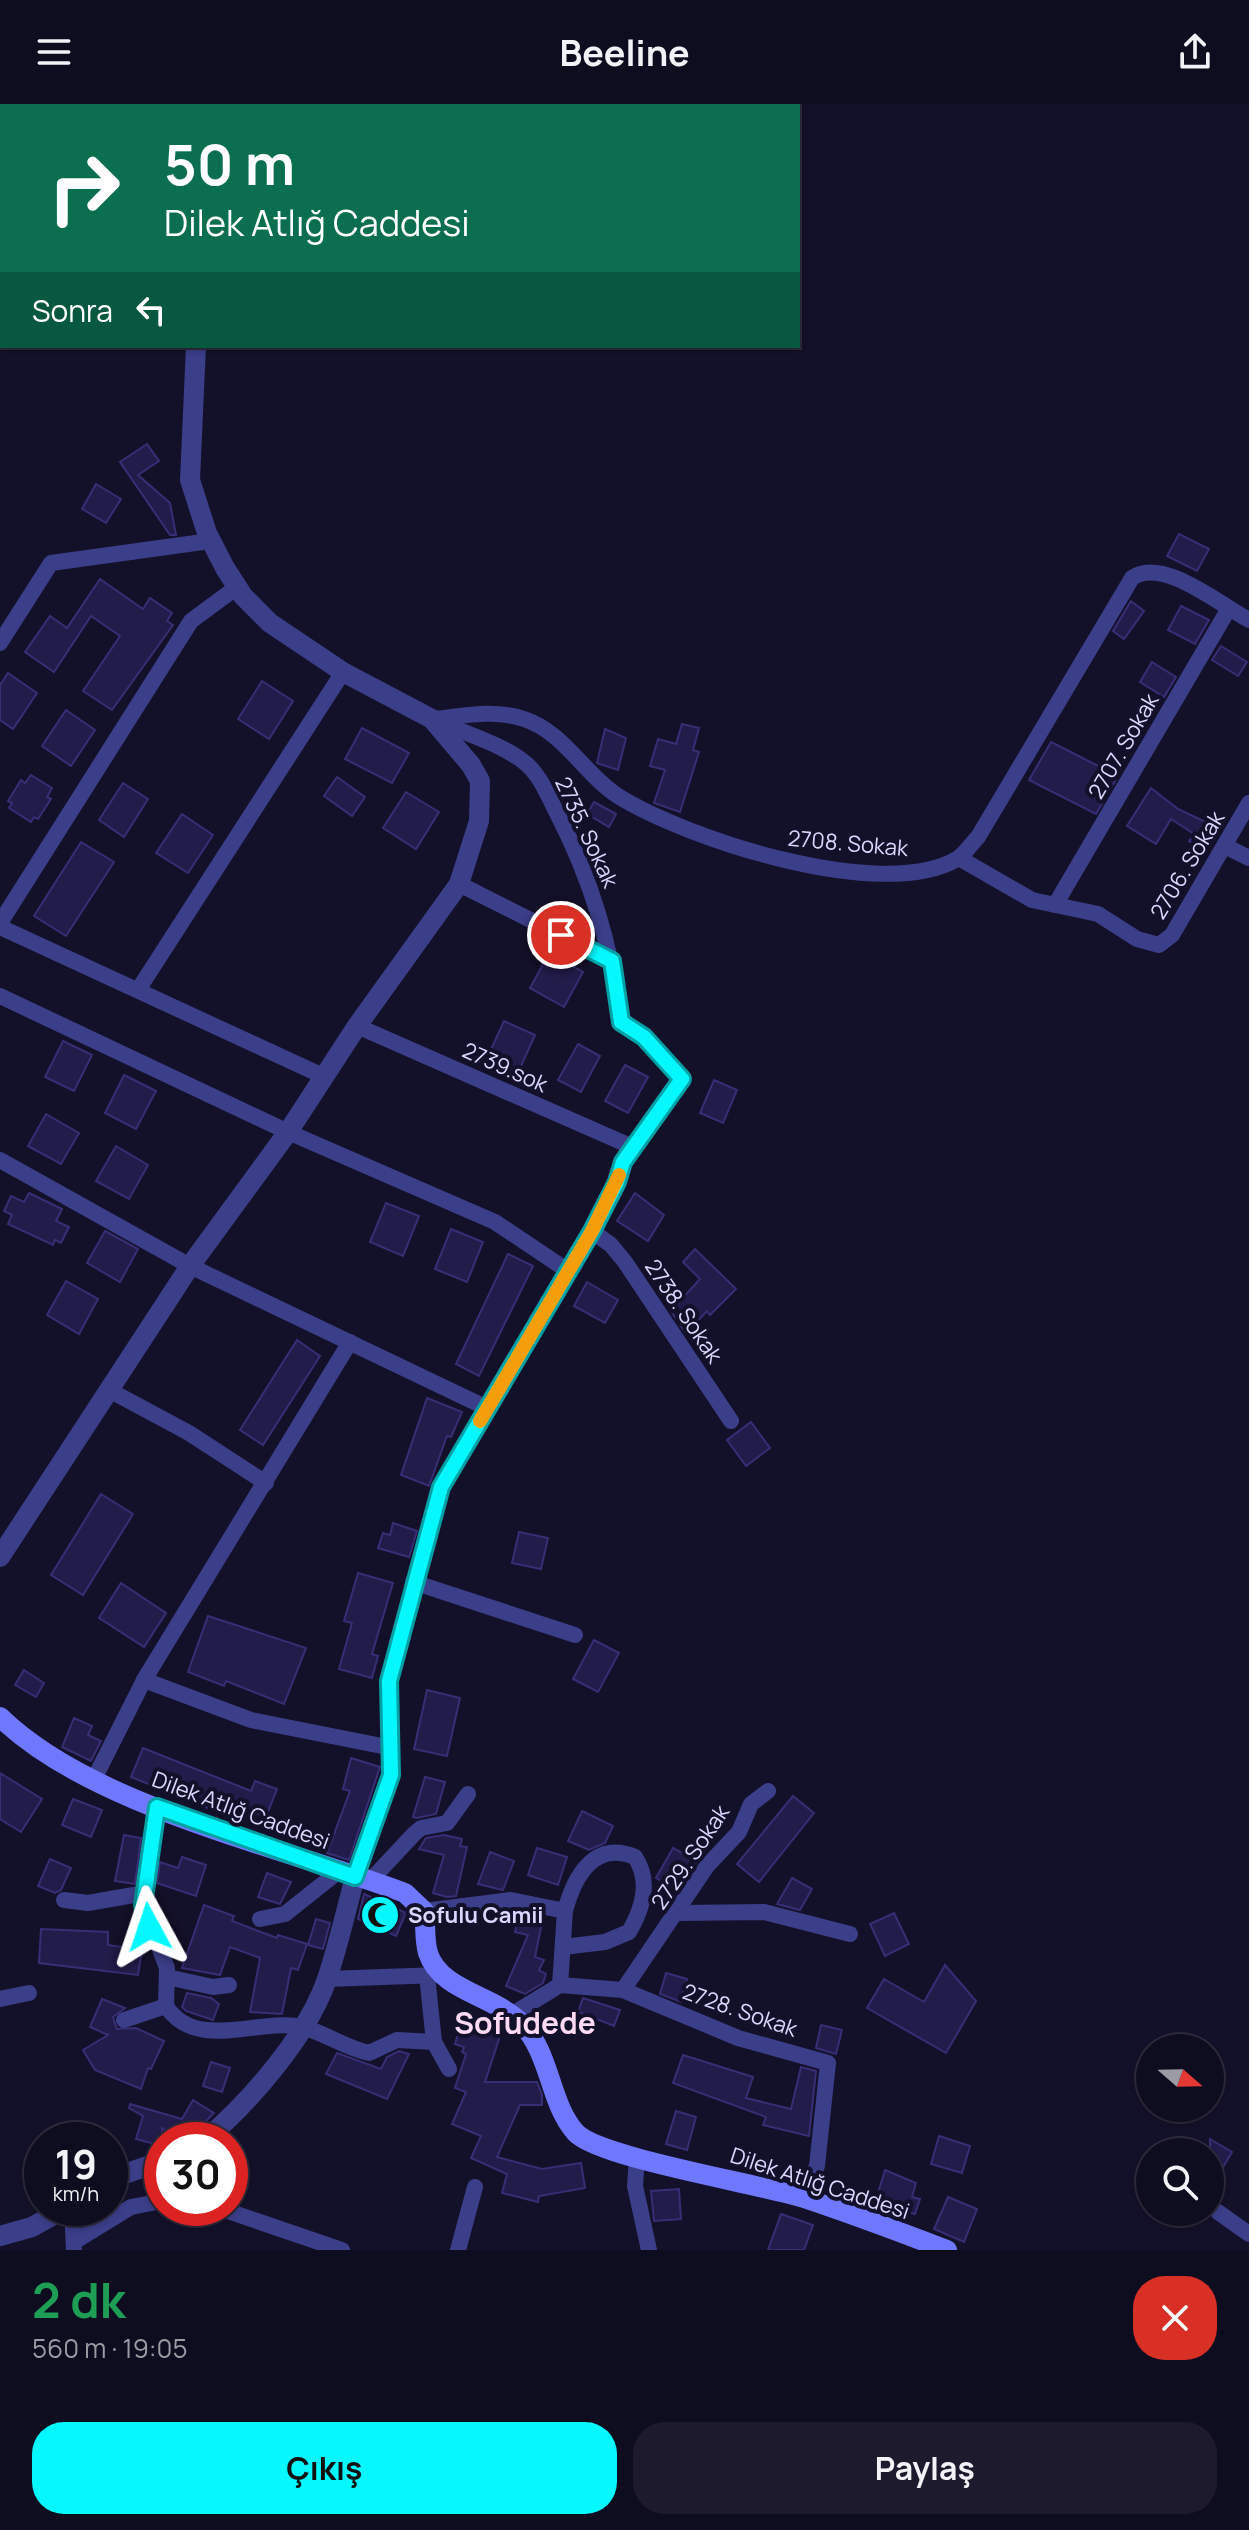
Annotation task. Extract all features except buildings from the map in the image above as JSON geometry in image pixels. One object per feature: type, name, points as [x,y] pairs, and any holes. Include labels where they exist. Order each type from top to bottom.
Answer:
[{"type":"main road","name":"Dilek Atlığ Caddesi","points":[[0,1717],[53,1758],[94,1779],[157,1807],[405,1893],[424,1911]]},
{"type":"main road","points":[[424,1911],[433,1975]]},
{"type":"main road","name":"Dilek Atlığ Caddesi","points":[[433,1975],[511,2015],[538,2045],[566,2117],[577,2134],[593,2144],[637,2158],[802,2198],[947,2250]]},
{"type":"street","points":[[0,1557],[190,1266],[288,1132],[357,1026],[459,884],[479,821],[480,781],[471,765],[432,719],[343,672],[270,623],[237,587],[210,541],[190,480],[196,348]]},
{"type":"street","points":[[0,643],[51,563],[210,541]]},
{"type":"street","points":[[1055,905],[1018,894],[959,858],[992,816],[1121,594],[1140,571],[1174,577],[1249,620]]},
{"type":"street","points":[[237,587],[191,621],[0,925],[323,1076]]},
{"type":"street","name":"2707. Sokak","points":[[1055,905],[1228,610]]},
{"type":"street","points":[[138,990],[343,672]]},
{"type":"street","name":"2708. Sokak","points":[[432,719],[493,713],[526,719],[554,735],[592,776],[619,797],[696,830],[784,862],[898,874],[938,867],[959,858]]},
{"type":"street","name":"2735. Sokak","points":[[355,1877],[391,1775],[392,1748],[387,1708],[389,1681],[413,1582],[441,1487],[592,1231],[617,1182],[623,1162],[682,1079],[644,1037],[621,1022],[612,961],[595,896],[580,859],[535,774],[510,754],[432,719]]},
{"type":"street","name":"2706. Sokak","points":[[1055,905],[1098,914],[1137,939],[1159,945],[1172,935],[1249,803]]},
{"type":"street","points":[[1225,846],[1249,858]]},
{"type":"street","points":[[459,884],[612,961]]},
{"type":"street","points":[[0,996],[288,1132],[495,1222],[568,1271]]},
{"type":"street","name":"2739.sok","points":[[357,1026],[635,1148]]},
{"type":"street","points":[[0,1160],[190,1266],[487,1408]]},
{"type":"street","name":"2738. Sokak","points":[[592,1231],[611,1245],[625,1262],[731,1421]]},
{"type":"street","points":[[94,1779],[144,1680],[350,1342]]},
{"type":"street","points":[[109,1390],[189,1433],[266,1483]]},
{"type":"street","points":[[413,1582],[575,1635]]},
{"type":"street","points":[[144,1680],[251,1720],[392,1748]]},
{"type":"street","name":"2729. Sokak","points":[[623,1990],[679,1913],[707,1866],[739,1832],[751,1804],[768,1791]]},
{"type":"street","points":[[260,1919],[285,1914],[355,1877],[421,1828],[447,1823],[468,1794]]},
{"type":"street","points":[[157,1807],[145,1893],[145,1915],[167,1977],[163,1997],[166,2006],[186,2023],[214,2031],[303,2027],[369,2053],[397,2040],[434,2042]]},
{"type":"street","points":[[511,2015],[560,1985],[565,1911],[578,1875],[597,1856],[624,1853],[635,1857],[642,1868],[644,1896],[629,1932],[605,1942],[563,1947]]},
{"type":"street","points":[[222,2122],[270,2070],[303,2027],[327,1979],[355,1877]]},
{"type":"street","points":[[64,1900],[88,1903],[145,1893]]},
{"type":"street","points":[[424,1911],[511,1900],[565,1911]]},
{"type":"street","points":[[679,1913],[764,1912],[850,1934]]},
{"type":"street","points":[[327,1979],[433,1975],[434,2042],[449,2069]]},
{"type":"street","points":[[167,1977],[213,1987],[229,1985]]},
{"type":"street","name":"2728. Sokak","points":[[560,1985],[623,1990],[728,2034],[828,2063],[817,2166],[802,2198]]},
{"type":"street","points":[[0,1999],[29,1993]]},
{"type":"street","points":[[124,2020],[166,2006]]},
{"type":"street","points":[[637,2158],[635,2186],[649,2250]]},
{"type":"street","points":[[458,2250],[475,2187]]},
{"type":"street","points":[[71,2226],[74,2246],[131,2207],[144,2204]]},
{"type":"street","points":[[1224,2216],[1249,2234]]},
{"type":"street","points":[[248,2218],[342,2250]]},
{"type":"street","points":[[0,2236],[34,2226]]},
{"type":"slow traffic","points":[[480,1421],[592,1231],[619,1175]]},
{"type":"place","name":"Sofulu Camii","points":[[380,1915]]},
{"type":"district","name":"Sofudede","points":[[525,2022]]},
{"type":"route","points":[[149,1927],[143,1905],[157,1807],[355,1877],[391,1775],[393,1756],[387,1708],[389,1681],[432,1510],[441,1487],[592,1231],[617,1182],[623,1162],[682,1079],[644,1037],[621,1022],[612,961],[561,935]]}]
